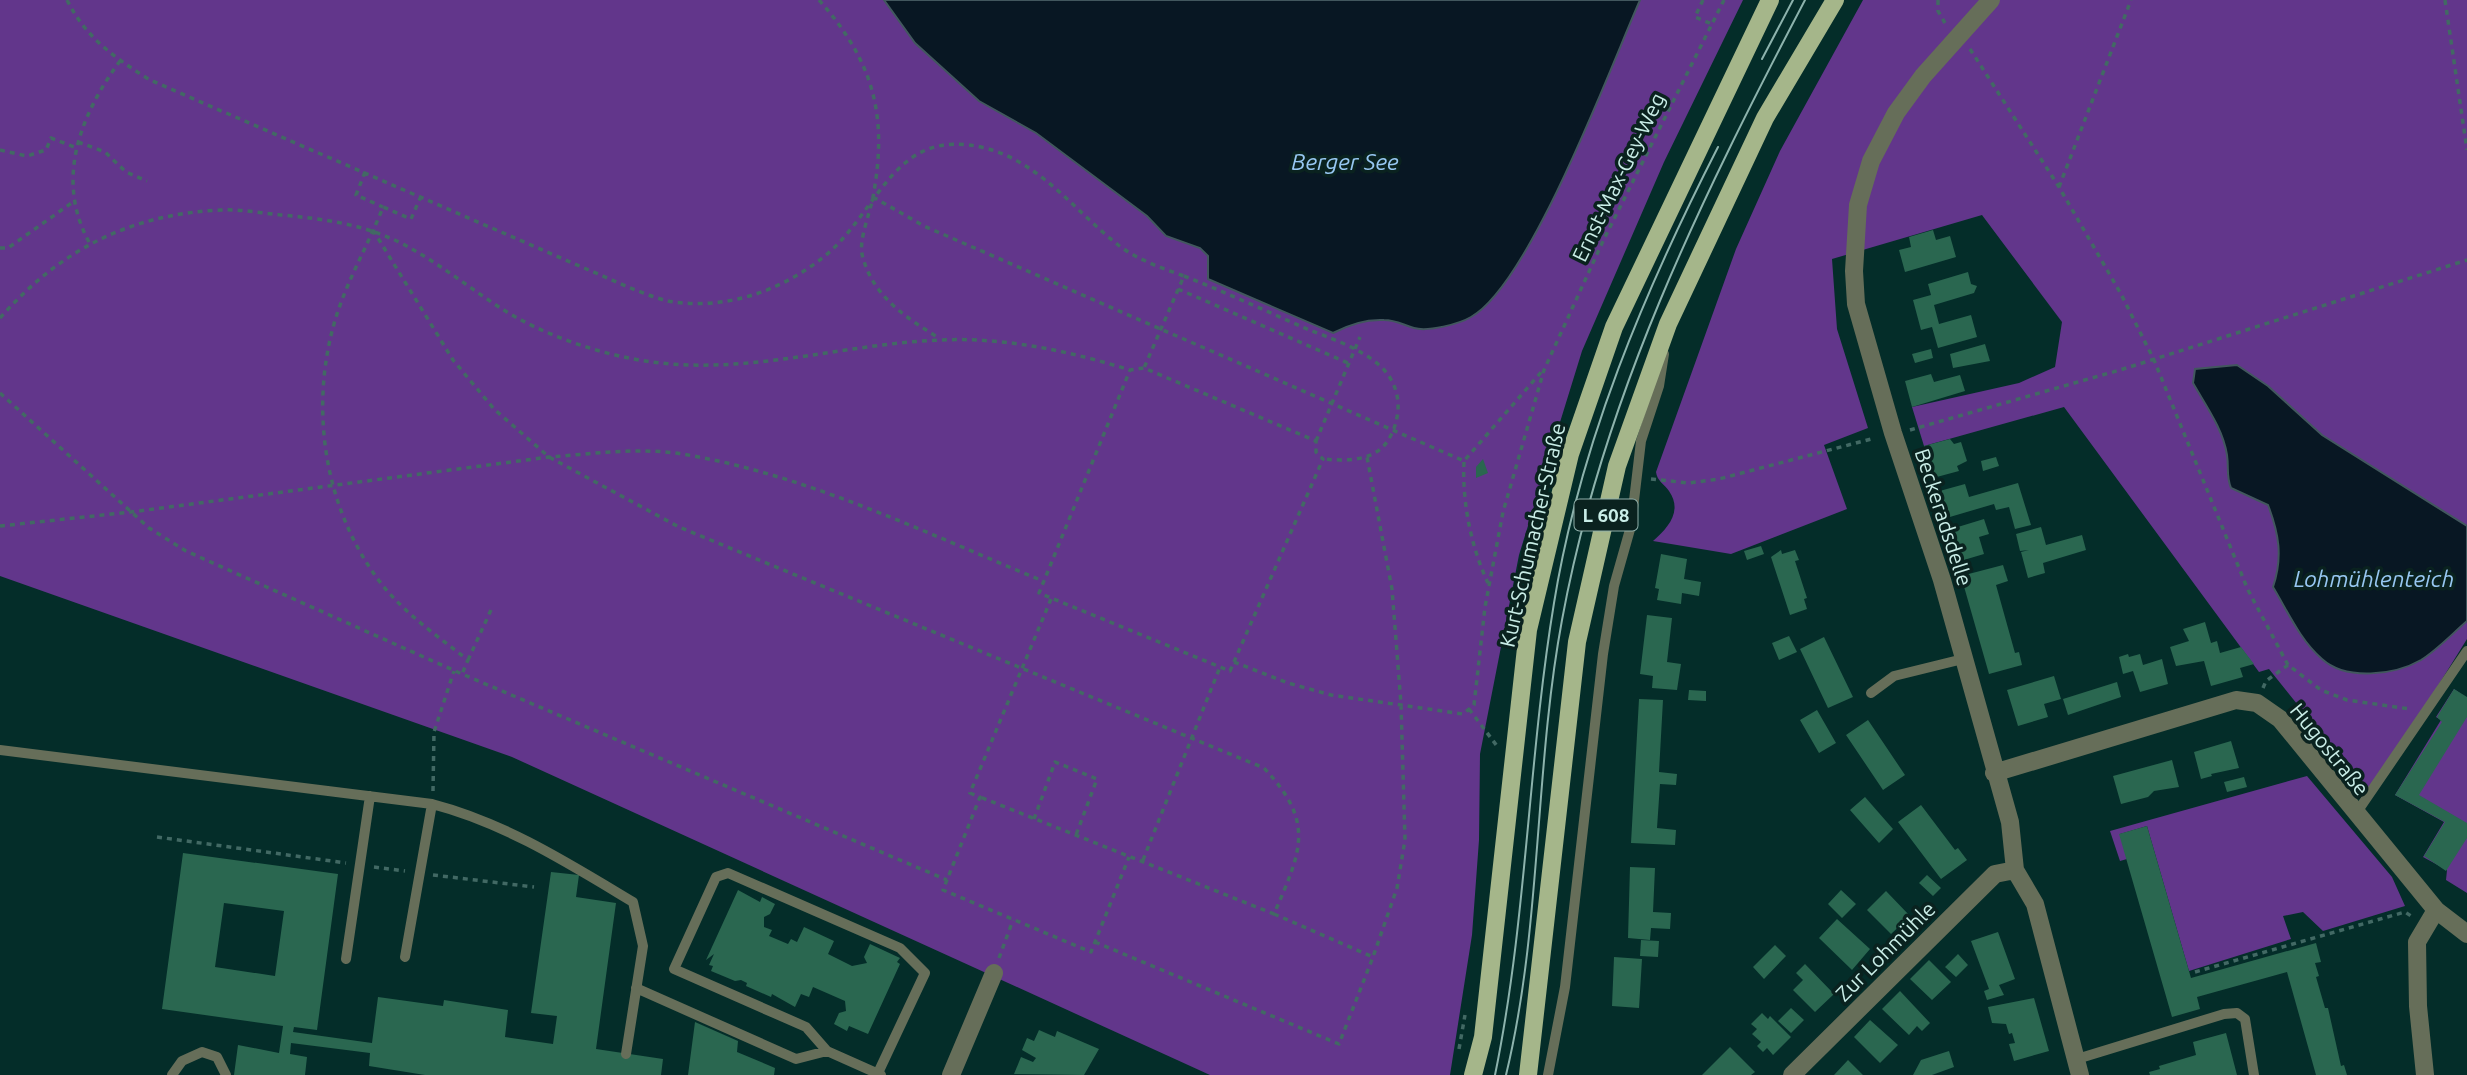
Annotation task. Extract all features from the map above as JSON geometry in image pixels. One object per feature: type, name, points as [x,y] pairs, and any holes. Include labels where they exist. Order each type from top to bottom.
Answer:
[{"type":"main road","name":"Kurt-Schumacher-Straße","points":[[1473,1075],[1483,1037],[1528,630],[1570,454],[1614,327],[1770,0]]},
{"type":"main road","name":"L 608","points":[[1528,1075],[1577,642],[1617,466],[1668,324],[1765,118],[1835,0]]},
{"type":"street","name":"Beckeradsdelle","points":[[1991,0],[1958,33],[1896,113],[1871,161],[1858,205],[1854,271],[1856,304],[1893,433],[1942,580],[1994,773],[2010,822],[2015,870],[2035,904],[2079,1067]]},
{"type":"street","name":"Hugostraße","points":[[1994,773],[2236,700],[2257,703],[2280,719],[2356,816],[2436,910],[2467,934]]},
{"type":"street","name":"Zur Lohmühle","points":[[1792,1075],[1995,874],[2015,870]]},
{"type":"street","points":[[2425,1075],[2417,1006],[2417,942],[2436,910]]},
{"type":"street","points":[[951,1075],[994,973]]},
{"type":"lane","points":[[1548,1075],[1565,987],[1602,654],[1614,586],[1631,526],[1641,441],[1659,386],[1668,324]]},
{"type":"lane","points":[[2356,816],[2467,651]]},
{"type":"lane","points":[[1871,693],[1894,676],[1962,659]]},
{"type":"lane","points":[[0,750],[432,804],[472,814],[534,843],[633,902],[643,946],[626,1054]]},
{"type":"lane","points":[[346,959],[370,796]]},
{"type":"lane","points":[[405,957],[432,804]]},
{"type":"lane","points":[[728,873],[900,948],[925,973],[880,1074],[827,1051],[806,1027],[674,969],[716,877],[728,873]]},
{"type":"lane","points":[[636,988],[796,1059],[827,1051]]},
{"type":"lane","points":[[2079,1067],[2224,1014],[2237,1013],[2245,1019],[2254,1075]]},
{"type":"lane","points":[[172,1075],[182,1061],[202,1052],[216,1057],[224,1066],[226,1075]]},
{"type":"path","points":[[67,0],[89,33],[120,61],[150,79],[628,287],[668,301],[715,304],[773,290],[826,255],[906,159],[927,149],[953,145],[985,148],[1015,160],[1048,181],[1119,246],[1154,265],[1354,351],[1379,365],[1396,389],[1400,414],[1386,444],[1367,457],[1348,461],[1323,458],[1316,452],[1315,442],[1348,363],[1354,351],[1360,337]]},
{"type":"path","points":[[819,0],[841,24],[857,53],[878,106],[879,154],[861,251],[869,274],[883,298],[940,340]]},
{"type":"path","points":[[1703,0],[1695,17],[1712,24]]},
{"type":"path","name":"Ernst-Max-Gey-Weg","points":[[1544,370],[1603,240],[1724,0]]},
{"type":"path","points":[[1938,0],[1942,21],[1958,33],[2059,187],[2121,294],[2154,360],[2248,590],[2288,665],[2321,690],[2347,700],[2425,710]]},
{"type":"path","points":[[2059,187],[2131,0]]},
{"type":"path","points":[[2445,0],[2467,150]]},
{"type":"path","points":[[89,242],[78,221],[73,202],[77,145],[102,85],[120,61]]},
{"type":"path","points":[[0,150],[27,156],[46,150],[51,138],[104,152],[126,172],[147,181]]},
{"type":"path","points":[[365,172],[356,195],[411,219],[421,196]]},
{"type":"path","points":[[873,197],[924,226],[1464,461]]},
{"type":"path","points":[[0,248],[8,248],[73,202]]},
{"type":"path","points":[[383,206],[337,313],[323,370],[323,433],[333,486],[355,541],[377,578],[411,614],[468,660]]},
{"type":"path","points":[[0,318],[45,274],[89,242],[158,216],[223,209],[332,219],[373,230],[430,260],[502,309],[533,324],[604,351],[649,362],[686,365],[769,362],[940,340],[1036,345],[1130,370],[1144,369],[1315,442]]},
{"type":"path","points":[[373,230],[453,360],[494,409],[549,457],[679,527],[1264,768],[1284,789],[1297,818],[1300,844],[1274,914]]},
{"type":"path","points":[[1637,476],[1689,483],[1719,479],[2154,360],[2467,260]]},
{"type":"path","points":[[1144,369],[1184,276]]},
{"type":"path","points":[[1178,289],[1348,363]]},
{"type":"path","points":[[1130,370],[1039,593],[1230,671],[1323,458]]},
{"type":"path","points":[[1489,585],[1478,563],[1468,519],[1464,461],[1544,370]]},
{"type":"path","points":[[1234,663],[1309,689],[1463,714],[1474,705],[1489,585],[1503,512],[1544,370]]},
{"type":"path","points":[[0,393],[149,528],[186,551],[454,671],[947,880]]},
{"type":"path","points":[[0,526],[131,512],[549,457],[618,452],[680,454],[755,470],[873,511],[1043,581]]},
{"type":"path","points":[[1094,942],[1339,1044],[1397,888],[1405,840],[1401,704],[1392,589],[1367,457]]},
{"type":"path","points":[[1051,598],[970,793],[1274,914],[1373,957]]},
{"type":"path","points":[[462,674],[491,610]]},
{"type":"path","points":[[2257,703],[2266,681],[2288,665]]},
{"type":"path","points":[[1143,861],[1220,667]]},
{"type":"path","points":[[432,804],[434,732],[454,671]]},
{"type":"path","points":[[1469,709],[1500,751]]},
{"type":"path","points":[[1034,819],[1055,762],[1097,779],[1076,835]]},
{"type":"path","points":[[980,797],[943,890],[1091,952],[1129,856]]},
{"type":"path","points":[[2195,972],[2405,912],[2426,926]]},
{"type":"path","points":[[994,973],[1013,920]]},
{"type":"shaded area","points":[[0,0],[1743,0],[1664,162],[1582,351],[1519,555],[1480,754],[1479,840],[1472,935],[1450,1075],[1210,1075],[512,757],[0,576]]},
{"type":"shaded area","points":[[1863,0],[2467,0],[2467,639],[2370,795],[2269,669],[2259,672],[2064,407],[1924,446],[1912,407],[2019,383],[2055,367],[2062,322],[1982,215],[1832,259],[1837,329],[1868,428],[1824,445],[1847,509],[1731,554],[1653,541],[1672,519],[1675,505],[1656,472],[1736,249],[1780,151]]},
{"type":"shaded area","points":[[2454,689],[2467,698],[2467,893],[2446,880],[2447,870],[2423,857],[2444,822],[2395,795],[2441,720],[2436,717]]},
{"type":"shaded area","points":[[2307,776],[2392,877],[2405,906],[2323,931],[2303,912],[2283,916],[2291,939],[2189,971],[2147,826],[2120,834],[2127,859],[2120,861],[2110,831]]},
{"type":"water","name":"Berger See","points":[[884,0],[1640,0],[1566,172],[1518,263],[1494,297],[1471,317],[1443,327],[1420,329],[1392,321],[1371,320],[1333,333],[1208,279],[1208,256],[1200,248],[1166,236],[1147,216],[1036,133],[979,101],[915,43]]},
{"type":"water","name":"Lohmühlenteich","points":[[2237,365],[2268,386],[2322,435],[2467,526],[2467,621],[2421,660],[2385,672],[2344,671],[2322,659],[2295,625],[2273,587],[2279,556],[2275,526],[2268,505],[2231,488],[2222,436],[2193,383],[2195,369]]},
{"type":"building","points":[[1933,230],[1936,240],[1950,236],[1956,257],[1905,272],[1899,250],[1911,247],[1909,237]]},
{"type":"building","points":[[1968,272],[1971,284],[1977,286],[1974,293],[1934,305],[1939,324],[1971,315],[1977,337],[1938,348],[1932,327],[1921,330],[1913,300],[1931,295],[1928,284]]},
{"type":"building","points":[[1985,344],[1990,361],[1953,368],[1950,354]]},
{"type":"building","points":[[1931,349],[1933,358],[1915,363],[1912,354]]},
{"type":"building","points":[[1931,374],[1934,382],[1960,375],[1965,391],[1912,407],[1905,381]]},
{"type":"building","points":[[1950,439],[1954,444],[1961,442],[1967,461],[1957,466],[1959,471],[1933,478],[1924,446]]},
{"type":"building","points":[[1996,457],[1999,466],[1983,471],[1981,461]]},
{"type":"building","points":[[1483,459],[1488,473],[1476,478],[1476,467]]},
{"type":"building","points":[[2018,483],[2031,525],[2015,529],[2009,507],[1996,510],[1994,504],[1943,519],[1936,492],[1965,484],[1969,497]]},
{"type":"building","points":[[1984,519],[1989,534],[1979,537],[1984,554],[1957,562],[1948,530]]},
{"type":"building","points":[[2041,527],[2046,545],[2082,535],[2086,550],[2043,563],[2045,573],[2028,578],[2021,552],[2029,550],[2020,551],[2016,534]]},
{"type":"building","points":[[1761,546],[1764,554],[1747,560],[1744,551]]},
{"type":"building","points":[[1781,550],[1782,554],[1795,550],[1799,560],[1795,561],[1807,598],[1804,599],[1807,609],[1790,615],[1771,557]]},
{"type":"building","points":[[1661,554],[1687,559],[1684,579],[1701,582],[1699,596],[1682,593],[1681,604],[1657,600],[1659,589],[1655,588]]},
{"type":"building","points":[[2003,565],[2008,581],[1996,585],[2015,653],[2019,652],[2022,665],[1989,674],[1961,576]]},
{"type":"building","points":[[1647,615],[1672,618],[1667,662],[1681,664],[1677,690],[1652,688],[1653,676],[1640,674]]},
{"type":"building","points":[[2205,622],[2211,643],[2217,641],[2220,653],[2241,647],[2254,664],[2240,668],[2243,677],[2211,686],[2204,661],[2176,666],[2170,647],[2189,641],[2183,629]]},
{"type":"building","points":[[1789,636],[1797,652],[1779,660],[1772,643]]},
{"type":"building","points":[[1824,637],[1853,697],[1828,708],[1800,649]]},
{"type":"building","points":[[2128,654],[2129,657],[2140,654],[2143,665],[2162,659],[2168,684],[2140,692],[2133,671],[2123,674],[2119,657]]},
{"type":"building","points":[[2054,676],[2061,699],[2044,704],[2048,717],[2018,726],[2007,690]]},
{"type":"building","points":[[2117,682],[2121,697],[2068,715],[2063,699]]},
{"type":"building","points":[[2454,689],[2467,697],[2467,717],[2419,795],[2467,823],[2467,838],[2446,871],[2424,856],[2445,822],[2395,795],[2442,722],[2437,717]]},
{"type":"building","points":[[1689,690],[1706,691],[1706,701],[1688,700]]},
{"type":"building","points":[[1639,699],[1663,700],[1659,772],[1677,774],[1676,785],[1660,784],[1657,828],[1676,830],[1675,845],[1631,843]]},
{"type":"building","points":[[1817,710],[1836,743],[1819,753],[1800,720]]},
{"type":"building","points":[[1868,720],[1905,775],[1883,790],[1846,735]]},
{"type":"building","points":[[2231,741],[2239,768],[2201,779],[2194,752]]},
{"type":"building","points":[[2172,760],[2179,787],[2154,791],[2148,797],[2121,804],[2113,776]]},
{"type":"building","points":[[2244,777],[2247,787],[2227,792],[2224,782]]},
{"type":"building","points":[[1865,797],[1893,829],[1879,843],[1850,810]]},
{"type":"building","points":[[1921,805],[1955,850],[1958,848],[1967,860],[1941,879],[1898,822]]},
{"type":"building","points":[[2147,826],[2191,978],[2316,943],[2321,962],[2315,963],[2319,976],[2316,977],[2325,1008],[2328,1008],[2341,1066],[2344,1065],[2347,1075],[2316,1075],[2287,972],[2197,997],[2200,1009],[2172,1017],[2119,834]]},
{"type":"building","points":[[183,853],[338,874],[317,1030],[294,1027],[293,1032],[372,1043],[378,997],[443,1006],[444,1000],[508,1010],[505,1037],[553,1044],[557,1016],[531,1013],[551,872],[579,875],[576,897],[616,903],[596,1049],[663,1059],[661,1075],[425,1075],[369,1066],[370,1053],[291,1043],[290,1054],[307,1057],[305,1075],[234,1075],[238,1045],[279,1053],[283,1026],[162,1009]],"holes":[[[224,903],[284,911],[275,976],[215,967]]]},
{"type":"building","points":[[1630,867],[1655,868],[1653,912],[1671,913],[1670,929],[1651,928],[1650,940],[1628,938]]},
{"type":"building","points":[[1927,875],[1941,888],[1933,896],[1919,883]]},
{"type":"building","points":[[738,890],[760,902],[762,897],[775,904],[770,914],[764,917],[764,927],[772,930],[769,936],[788,944],[791,939],[797,942],[804,927],[834,941],[828,954],[852,966],[867,963],[864,957],[870,944],[900,958],[897,962],[900,964],[868,1034],[849,1026],[847,1031],[834,1024],[839,1013],[846,1011],[845,1001],[813,987],[809,997],[801,994],[795,1007],[772,994],[771,997],[746,986],[747,983],[741,980],[735,981],[711,971],[713,966],[709,965],[714,954],[706,960]]},
{"type":"building","points":[[1841,890],[1856,904],[1842,918],[1828,904]]},
{"type":"building","points":[[1886,891],[1910,916],[1891,934],[1867,910]]},
{"type":"building","points":[[1837,919],[1870,949],[1852,970],[1819,938]]},
{"type":"building","points":[[1998,932],[2015,979],[1999,985],[2004,995],[1987,1000],[1984,991],[1989,989],[1971,941]]},
{"type":"building","points":[[1641,940],[1659,941],[1658,957],[1640,956]]},
{"type":"building","points":[[1775,945],[1786,956],[1764,979],[1753,967]]},
{"type":"building","points":[[1958,954],[1968,965],[1956,977],[1945,967]]},
{"type":"building","points":[[1614,957],[1642,959],[1639,1008],[1612,1006]]},
{"type":"building","points":[[1929,960],[1951,982],[1932,1000],[1910,979]]},
{"type":"building","points":[[1805,964],[1834,994],[1815,1012],[1793,990],[1803,980],[1796,973]]},
{"type":"building","points":[[1900,991],[1930,1023],[1922,1031],[1917,1026],[1909,1035],[1882,1009]]},
{"type":"building","points":[[2034,998],[2049,1051],[2014,1061],[2009,1044],[2015,1043],[2012,1033],[2009,1034],[2006,1024],[1992,1023],[1988,1007]]},
{"type":"building","points":[[1791,1008],[1804,1020],[1791,1033],[1778,1021]]},
{"type":"building","points":[[1762,1013],[1768,1019],[1770,1016],[1791,1037],[1773,1055],[1767,1048],[1763,1052],[1757,1046],[1761,1042],[1752,1034],[1757,1029],[1751,1024]]},
{"type":"building","points":[[1870,1020],[1898,1045],[1880,1063],[1854,1037]]},
{"type":"building","points":[[695,1022],[738,1041],[737,1052],[775,1068],[774,1075],[688,1075]]},
{"type":"building","points":[[1039,1030],[1055,1037],[1057,1031],[1099,1049],[1084,1075],[1014,1074],[1021,1057],[1033,1062],[1036,1058],[1022,1050],[1027,1038],[1034,1041]]},
{"type":"building","points":[[2226,1033],[2237,1075],[2150,1075],[2149,1072],[2160,1069],[2159,1066],[2196,1055],[2193,1042]]},
{"type":"building","points":[[1730,1047],[1755,1072],[1751,1075],[1702,1075]]},
{"type":"building","points":[[1949,1051],[1954,1067],[1932,1075],[1913,1075],[1921,1060]]},
{"type":"building","points":[[1848,1060],[1863,1075],[1834,1075]]},
{"type":"tram line","points":[[1762,59],[1793,0]]},
{"type":"tram line","points":[[1506,1075],[1526,962],[1553,677],[1580,537],[1629,378],[1660,301],[1729,149],[1805,0]]},
{"type":"tram line","points":[[1495,1075],[1514,958],[1545,662],[1554,603],[1580,484],[1618,369],[1641,312],[1718,147]]}]
